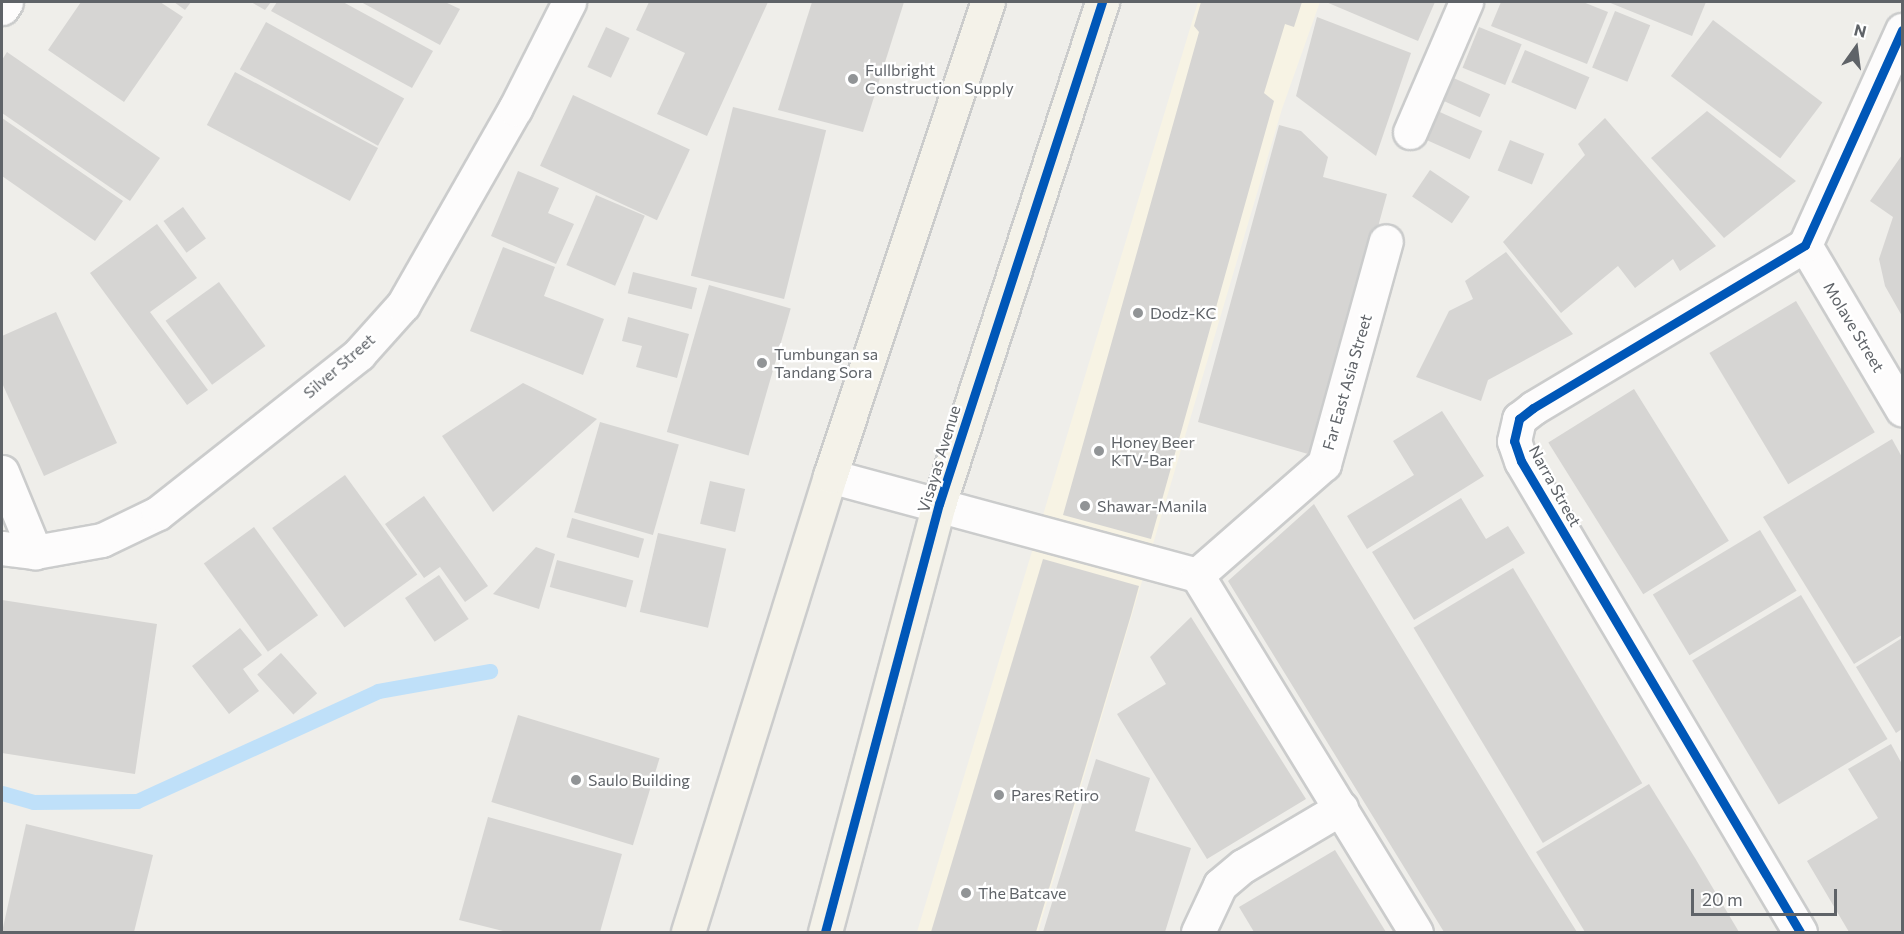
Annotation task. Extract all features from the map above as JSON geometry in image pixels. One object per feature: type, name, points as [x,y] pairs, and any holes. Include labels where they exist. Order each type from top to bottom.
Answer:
[{"type":"main road","points":[[688,933],[830,476],[988,2]]},
{"type":"main road","name":"Visayas Avenue","points":[[825,933],[939,504],[1102,2]]},
{"type":"street","points":[[2,9],[6,2]]},
{"type":"street","name":"Silver Street","points":[[2,548],[35,552],[102,540],[158,513],[359,354],[403,305],[515,109],[569,2]]},
{"type":"street","points":[[1410,132],[1466,2]]},
{"type":"street","points":[[1805,245],[1902,30]]},
{"type":"street","name":"Far East Asia Street","points":[[1197,575],[1324,464],[1386,240]]},
{"type":"street","name":"Molave Street","points":[[1805,245],[1902,409]]},
{"type":"street","name":"Narra Street","points":[[1800,933],[1521,461],[1514,441],[1519,419],[1533,408],[1805,245]]},
{"type":"street","points":[[2,472],[35,552]]},
{"type":"street","points":[[830,476],[1197,575],[1416,933]]},
{"type":"street","points":[[1198,933],[1220,885],[1243,866],[1341,808]]},
{"type":"shaded area","points":[[1198,2],[1320,2],[1282,109],[1038,932],[917,932]]},
{"type":"building","points":[[81,2],[160,2],[183,17],[124,102],[48,50]]},
{"type":"building","points":[[174,2],[191,2],[185,10]]},
{"type":"building","points":[[251,2],[271,2],[265,10]]},
{"type":"building","points":[[277,2],[343,2],[433,51],[412,88],[271,11]]},
{"type":"building","points":[[361,2],[445,2],[460,9],[440,45]]},
{"type":"building","points":[[649,2],[768,2],[707,136],[657,114],[685,53],[636,30]]},
{"type":"building","points":[[812,2],[904,2],[863,132],[778,110]]},
{"type":"building","points":[[1201,2],[1302,2],[1294,27],[1285,24],[1264,93],[1274,101],[1151,539],[1063,515],[1199,32],[1194,26]]},
{"type":"building","points":[[1326,2],[1435,2],[1418,41]]},
{"type":"building","points":[[1501,2],[1583,2],[1608,12],[1587,64],[1491,26]]},
{"type":"building","points":[[1608,2],[1706,2],[1692,36]]},
{"type":"building","points":[[1615,11],[1650,25],[1627,82],[1592,68]]},
{"type":"building","points":[[1317,17],[1411,53],[1376,156],[1296,96]]},
{"type":"building","points":[[1713,20],[1822,102],[1780,158],[1671,76]]},
{"type":"building","points":[[266,22],[404,99],[378,146],[240,69]]},
{"type":"building","points":[[606,27],[630,38],[611,78],[587,67]]},
{"type":"building","points":[[1479,27],[1522,44],[1505,85],[1463,68]]},
{"type":"building","points":[[1525,50],[1589,77],[1576,110],[1511,82]]},
{"type":"building","points":[[7,52],[160,158],[130,201],[2,113],[2,60]]},
{"type":"building","points":[[235,72],[378,148],[350,201],[207,125]]},
{"type":"building","points":[[1449,76],[1490,94],[1480,117],[1439,99]]},
{"type":"building","points":[[573,95],[690,150],[657,220],[540,166]]},
{"type":"building","points":[[733,107],[826,130],[784,299],[691,276]]},
{"type":"building","points":[[1433,109],[1482,131],[1470,159],[1420,137]]},
{"type":"building","points":[[1707,111],[1796,181],[1724,238],[1651,158]]},
{"type":"building","points":[[2,118],[123,201],[95,241],[2,176]]},
{"type":"building","points":[[1605,118],[1716,246],[1680,271],[1673,259],[1635,288],[1618,266],[1561,313],[1503,242],[1585,155],[1578,144]]},
{"type":"building","points":[[1279,125],[1301,131],[1328,157],[1323,177],[1387,194],[1315,456],[1198,422]]},
{"type":"building","points":[[1510,140],[1544,154],[1532,184],[1498,171]]},
{"type":"building","points":[[1902,155],[1902,316],[1885,286],[1879,259],[1893,217],[1870,201]]},
{"type":"building","points":[[1430,170],[1470,197],[1452,223],[1412,197]]},
{"type":"building","points":[[518,171],[559,188],[548,213],[574,224],[556,264],[491,236]]},
{"type":"building","points":[[596,195],[645,216],[615,286],[566,265]]},
{"type":"building","points":[[183,207],[206,239],[187,253],[164,221]]},
{"type":"building","points":[[157,224],[197,278],[150,312],[208,390],[187,405],[90,273]]},
{"type":"building","points":[[503,247],[555,267],[544,296],[604,319],[583,375],[470,331]]},
{"type":"building","points":[[1506,252],[1573,334],[1488,380],[1481,401],[1416,377],[1449,311],[1473,299],[1465,281]]},
{"type":"building","points":[[633,272],[697,288],[692,309],[628,293]]},
{"type":"building","points":[[219,282],[265,346],[212,385],[166,321]]},
{"type":"building","points":[[709,285],[791,308],[749,456],[667,432]]},
{"type":"building","points":[[1796,301],[1875,432],[1788,484],[1709,353]]},
{"type":"building","points":[[56,312],[117,443],[44,476],[2,383],[2,336]]},
{"type":"building","points":[[628,317],[689,334],[677,378],[636,367],[642,346],[622,341]]},
{"type":"building","points":[[523,383],[597,419],[493,512],[442,436]]},
{"type":"building","points":[[1634,389],[1729,541],[1643,594],[1548,443]]},
{"type":"building","points":[[1442,411],[1484,476],[1367,549],[1347,516],[1414,475],[1393,441]]},
{"type":"building","points":[[600,422],[679,445],[653,535],[574,512]]},
{"type":"building","points":[[1892,439],[1902,457],[1902,635],[1854,664],[1763,517]]},
{"type":"building","points":[[345,475],[417,575],[344,627],[272,528]]},
{"type":"building","points":[[710,481],[745,489],[735,532],[700,524]]},
{"type":"building","points":[[424,496],[488,586],[465,602],[440,567],[424,578],[385,524]]},
{"type":"building","points":[[1461,498],[1486,539],[1508,526],[1525,553],[1414,620],[1372,552]]},
{"type":"building","points":[[1314,504],[1577,932],[1444,932],[1228,581]]},
{"type":"building","points":[[572,518],[644,539],[639,558],[566,537]]},
{"type":"building","points":[[254,527],[318,615],[268,652],[204,563]]},
{"type":"building","points":[[1760,530],[1797,591],[1689,655],[1653,594]]},
{"type":"building","points":[[658,533],[726,549],[708,628],[640,612]]},
{"type":"building","points":[[536,547],[555,554],[539,609],[493,594]]},
{"type":"building","points":[[1043,559],[1139,586],[1036,932],[931,932]]},
{"type":"building","points":[[557,560],[633,580],[626,607],[550,587]]},
{"type":"building","points":[[1513,568],[1642,783],[1543,843],[1414,628]]},
{"type":"building","points":[[439,575],[469,619],[435,642],[405,598]]},
{"type":"building","points":[[1801,595],[1888,739],[1779,804],[1692,660]]},
{"type":"building","points":[[2,600],[157,624],[135,774],[2,753]]},
{"type":"building","points":[[1191,617],[1306,799],[1207,859],[1117,714],[1166,684],[1150,657]]},
{"type":"building","points":[[240,628],[262,655],[243,669],[259,691],[229,714],[192,666]]},
{"type":"building","points":[[1902,638],[1902,729],[1896,733],[1856,667]]},
{"type":"building","points":[[281,653],[317,693],[293,715],[257,674]]},
{"type":"building","name":"Saulo Building","points":[[518,715],[660,758],[633,845],[491,802]]},
{"type":"building","points":[[1891,744],[1902,764],[1902,932],[1849,932],[1807,861],[1878,818],[1848,769]]},
{"type":"building","points":[[1096,759],[1150,778],[1135,831],[1191,848],[1165,932],[1043,932]]},
{"type":"building","points":[[1649,784],[1739,932],[1585,932],[1536,852]]},
{"type":"building","points":[[488,817],[622,854],[600,932],[507,932],[459,920]]},
{"type":"building","points":[[26,824],[153,855],[134,932],[2,932]]},
{"type":"building","points":[[1335,850],[1386,932],[1254,932],[1239,907]]},
{"type":"waterway","points":[[2,793],[33,802],[137,801],[378,691],[490,671]]},
{"type":"cycle path","points":[[825,932],[939,504],[1102,2]]},
{"type":"cycle path","points":[[1800,932],[1521,461],[1514,441],[1519,419],[1533,408],[1805,245],[1902,30]]},
{"type":"place","name":"Fullbright Construction Supply","points":[[853,79]]},
{"type":"place","name":"Dodz-KC","points":[[1138,313]]},
{"type":"place","name":"Tumbungan sa Tandang Sora","points":[[762,363]]},
{"type":"place","name":"Honey Beer KTV-Bar","points":[[1099,451]]},
{"type":"place","name":"Shawar-Manila","points":[[1085,506]]},
{"type":"place","name":"Saulo Building","points":[[576,780]]},
{"type":"place","name":"Pares Retiro","points":[[999,795]]},
{"type":"place","name":"The Batcave","points":[[966,893]]}]
